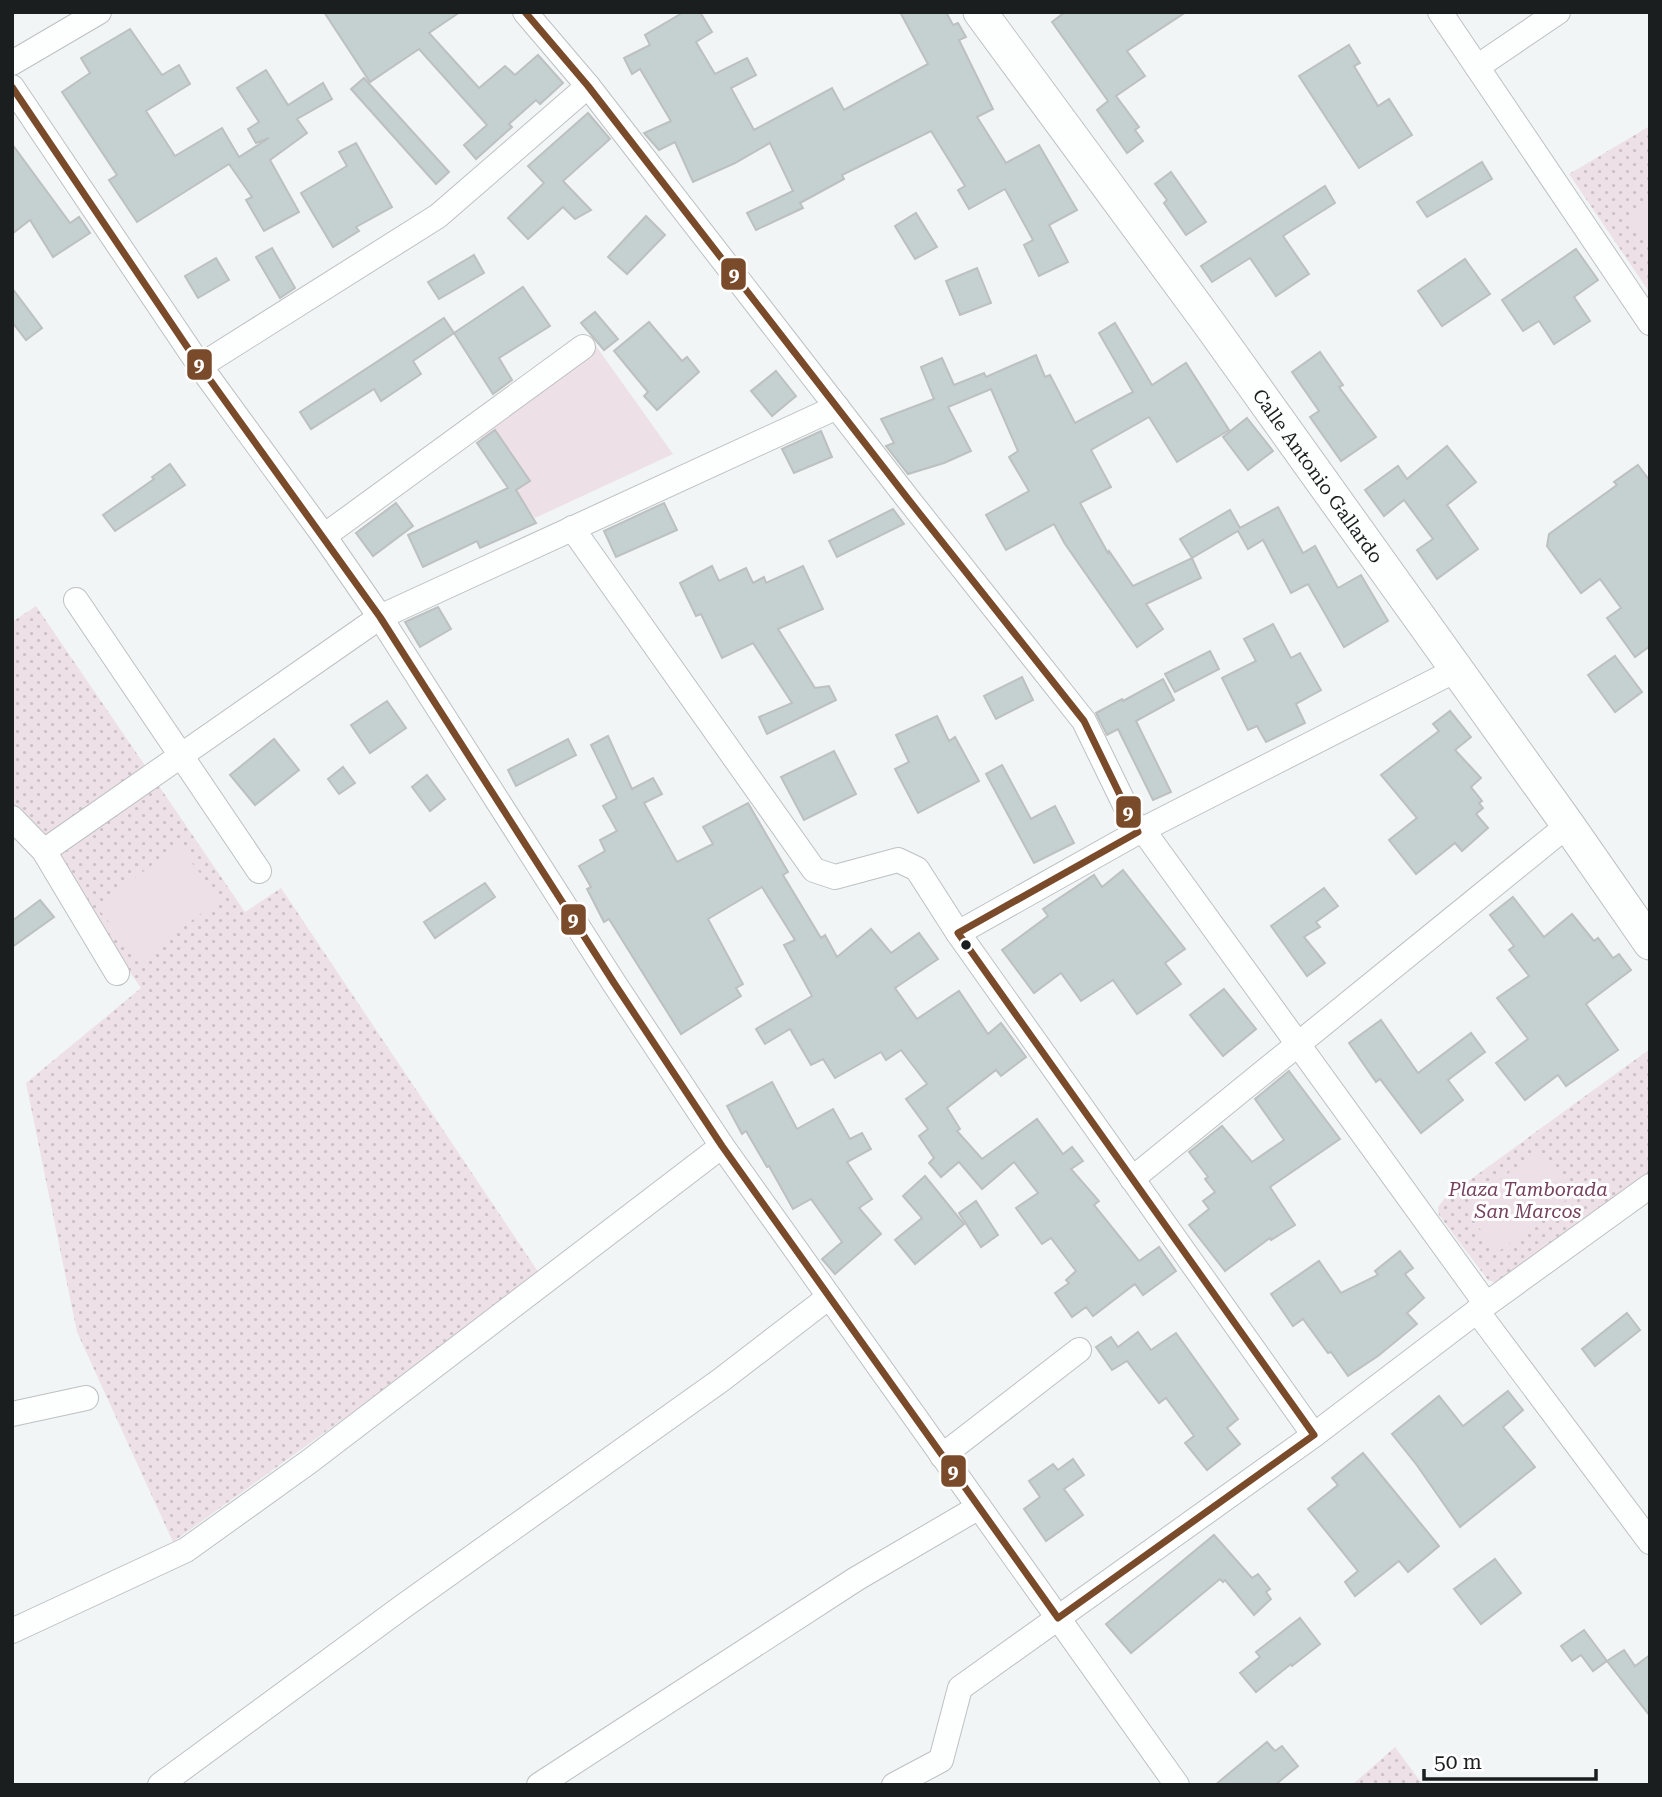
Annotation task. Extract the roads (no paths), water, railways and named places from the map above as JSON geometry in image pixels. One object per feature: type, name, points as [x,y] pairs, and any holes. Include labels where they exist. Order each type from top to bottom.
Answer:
[{"type":"main road","name":"Calle Antonio Gallardo","points":[[980,12],[1208,321],[1650,943]]},
{"type":"street","points":[[12,63],[99,12]]},
{"type":"street","points":[[525,12],[588,86],[1084,721],[1141,831],[1299,1046],[1650,1542]]},
{"type":"street","points":[[1440,12],[1650,323]]},
{"type":"street","points":[[1478,67],[1558,12]]},
{"type":"street","points":[[200,366],[438,216],[588,86]]},
{"type":"street","points":[[15,98],[200,366],[380,617],[614,983],[722,1146],[1177,1785]]},
{"type":"street","points":[[324,536],[583,347]]},
{"type":"street","points":[[44,851],[380,617],[838,407]]},
{"type":"street","points":[[572,528],[814,870],[835,877],[898,860],[917,869],[958,933],[1314,1435]]},
{"type":"street","points":[[76,600],[259,872]]},
{"type":"street","points":[[958,933],[1141,831],[1456,670]]},
{"type":"street","points":[[12,818],[44,851],[117,973]]},
{"type":"street","points":[[1132,1180],[1568,825]]},
{"type":"street","points":[[12,1632],[186,1550],[310,1461],[722,1146]]},
{"type":"street","points":[[894,1785],[941,1760],[960,1688],[1314,1435],[1482,1307],[1650,1186]]},
{"type":"street","points":[[160,1785],[405,1605],[721,1380],[829,1297]]},
{"type":"street","points":[[942,1456],[1079,1350]]},
{"type":"street","points":[[12,1414],[86,1398]]},
{"type":"street","points":[[540,1785],[856,1579],[979,1507]]},
{"type":"park label","name":"Plaza Tamborada San Marcos","points":[[1528,1200]]}]
